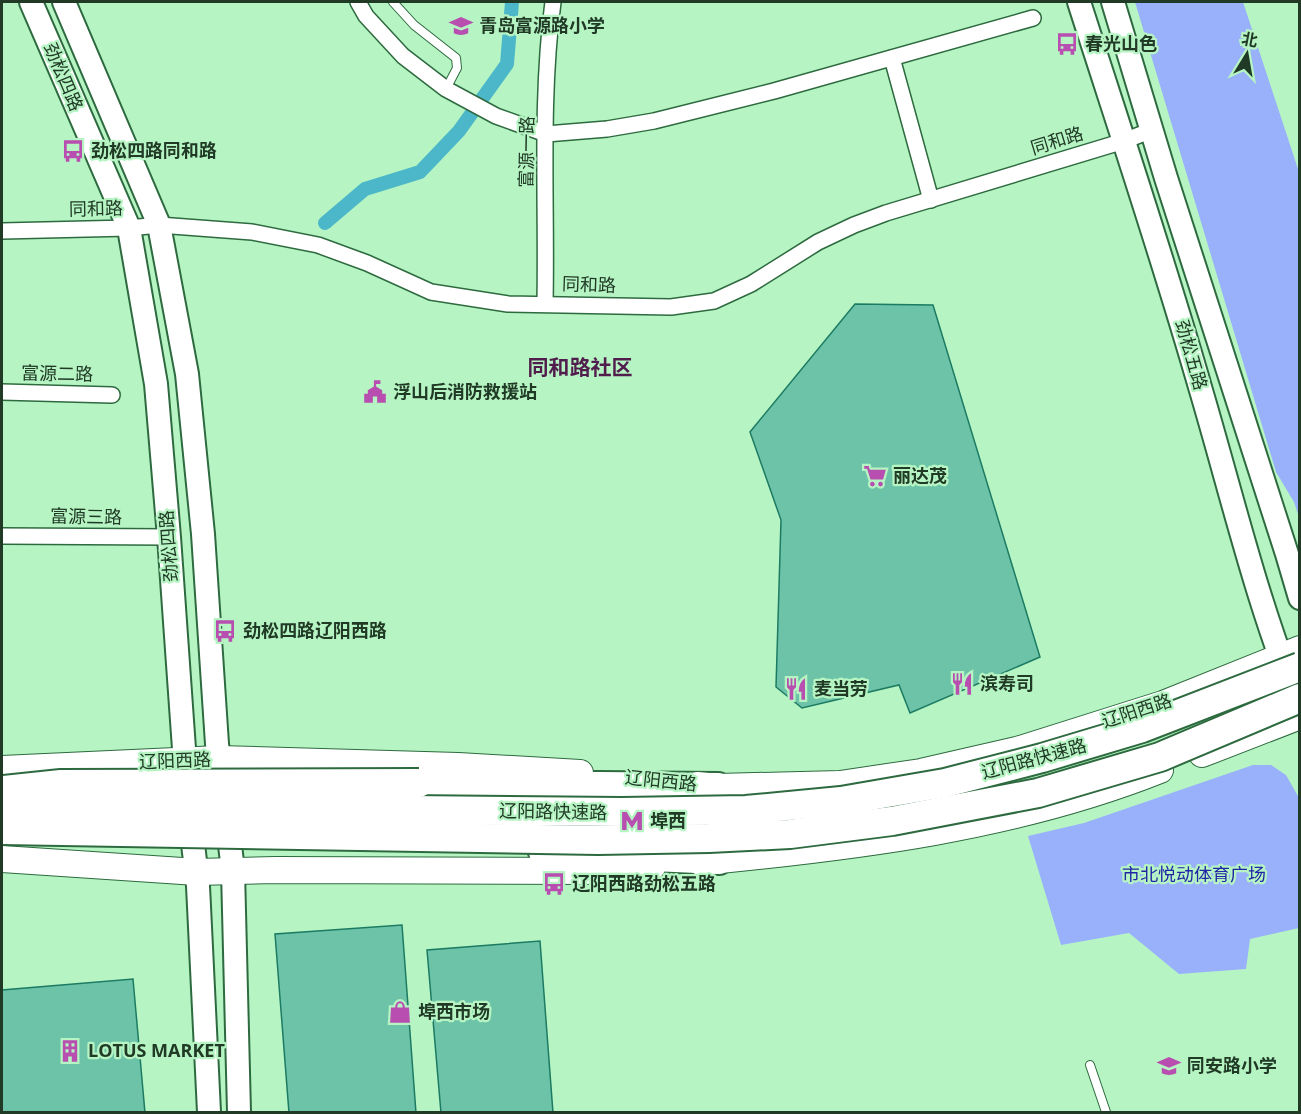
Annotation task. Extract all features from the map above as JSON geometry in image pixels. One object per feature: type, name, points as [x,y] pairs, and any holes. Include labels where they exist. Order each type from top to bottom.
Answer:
[{"type":"highway","name":"辽阳路快速路","points":[[2,806],[622,812],[746,810],[841,801],[945,783],[1042,758],[1142,728],[1293,658]]},
{"type":"highway","name":"辽阳路快速路","points":[[2,830],[598,840],[790,834],[892,821],[1038,793],[1160,756],[1299,698]]},
{"type":"highway","points":[[2,790],[61,784],[419,783],[717,787]]},
{"type":"highway","points":[[2,847],[302,852],[510,851],[719,860]]},
{"type":"main road","name":"辽阳西路","points":[[2,769],[219,759],[458,766],[598,775],[717,787],[840,784],[932,770],[1017,750],[1152,708],[1293,658]]},
{"type":"main road","points":[[2,859],[197,872],[610,871],[719,860],[896,840],[1043,808],[1150,774],[1299,716]]},
{"type":"street","name":"劲松四路","points":[[31,2],[129,228],[156,384],[184,761],[197,872],[208,1113]]},
{"type":"street","name":"劲松四路","points":[[64,2],[159,225],[187,374],[203,534],[219,759],[233,871],[239,1113]]},
{"type":"street","points":[[358,2],[366,16],[403,56],[452,93],[496,116],[546,134],[607,129],[654,121],[1033,18]]},
{"type":"street","name":"富源一路","points":[[545,303],[546,134],[550,22],[553,2]]},
{"type":"street","name":"劲松五路","points":[[1079,2],[1179,312],[1249,565],[1293,658],[1299,708]]},
{"type":"street","name":"劲松五路","points":[[1113,2],[1299,598]]},
{"type":"street","points":[[892,58],[931,200]]},
{"type":"street","name":"同和路","points":[[2,231],[129,228],[159,225],[252,232],[318,245],[367,263],[431,292],[508,304],[671,307],[714,301],[751,284],[818,242],[854,225],[1124,141],[1152,130]]},
{"type":"street","name":"富源二路","points":[[2,392],[111,395]]},
{"type":"street","name":"富源三路","points":[[2,536],[169,537]]},
{"type":"lane","points":[[393,2],[414,25],[456,57],[452,93]]},
{"type":"lane","points":[[1090,1065],[1106,1113]]},
{"type":"green space","points":[[1135,2],[1243,2],[1299,172],[1299,517],[1294,502],[1276,472]]},
{"type":"green space","name":"市北悦动体育广场","points":[[1253,765],[1271,765],[1286,775],[1299,798],[1299,928],[1250,939],[1246,969],[1179,974],[1129,933],[1061,945],[1028,836],[1084,823]]},
{"type":"building","name":"丽达茂","points":[[855,304],[933,305],[1040,657],[910,713],[899,685],[802,708],[776,687],[781,520],[750,432]]},
{"type":"building","points":[[402,925],[416,1113],[289,1113],[275,934]]},
{"type":"building","points":[[540,941],[553,1113],[441,1113],[427,950]]},
{"type":"building","name":"LOTUS MARKET","points":[[133,979],[145,1113],[2,1113],[2,990]]},
{"type":"waterway","points":[[325,223],[365,189],[420,172],[459,131],[507,64],[512,2]]},
{"type":"place","name":"青岛富源路小学","points":[[461,26]]},
{"type":"place","name":"春光山色","points":[[1067,44]]},
{"type":"place","name":"劲松四路同和路","points":[[73,151]]},
{"type":"place","name":"浮山后消防救援站","points":[[375,392]]},
{"type":"place","name":"丽达茂","points":[[875,476]]},
{"type":"place","name":"劲松四路辽阳西路","points":[[225,631]]},
{"type":"place","name":"滨寿司","points":[[962,684]]},
{"type":"place","name":"麦当劳","points":[[796,689]]},
{"type":"place","name":"埠西","points":[[632,821]]},
{"type":"place","name":"辽阳西路劲松五路","points":[[554,884]]},
{"type":"place","name":"埠西市场","points":[[400,1012]]},
{"type":"place","name":"LOTUS MARKET","points":[[70,1051]]},
{"type":"place","name":"同安路小学","points":[[1169,1066]]},
{"type":"district","name":"同和路社区","points":[[580,368]]}]
